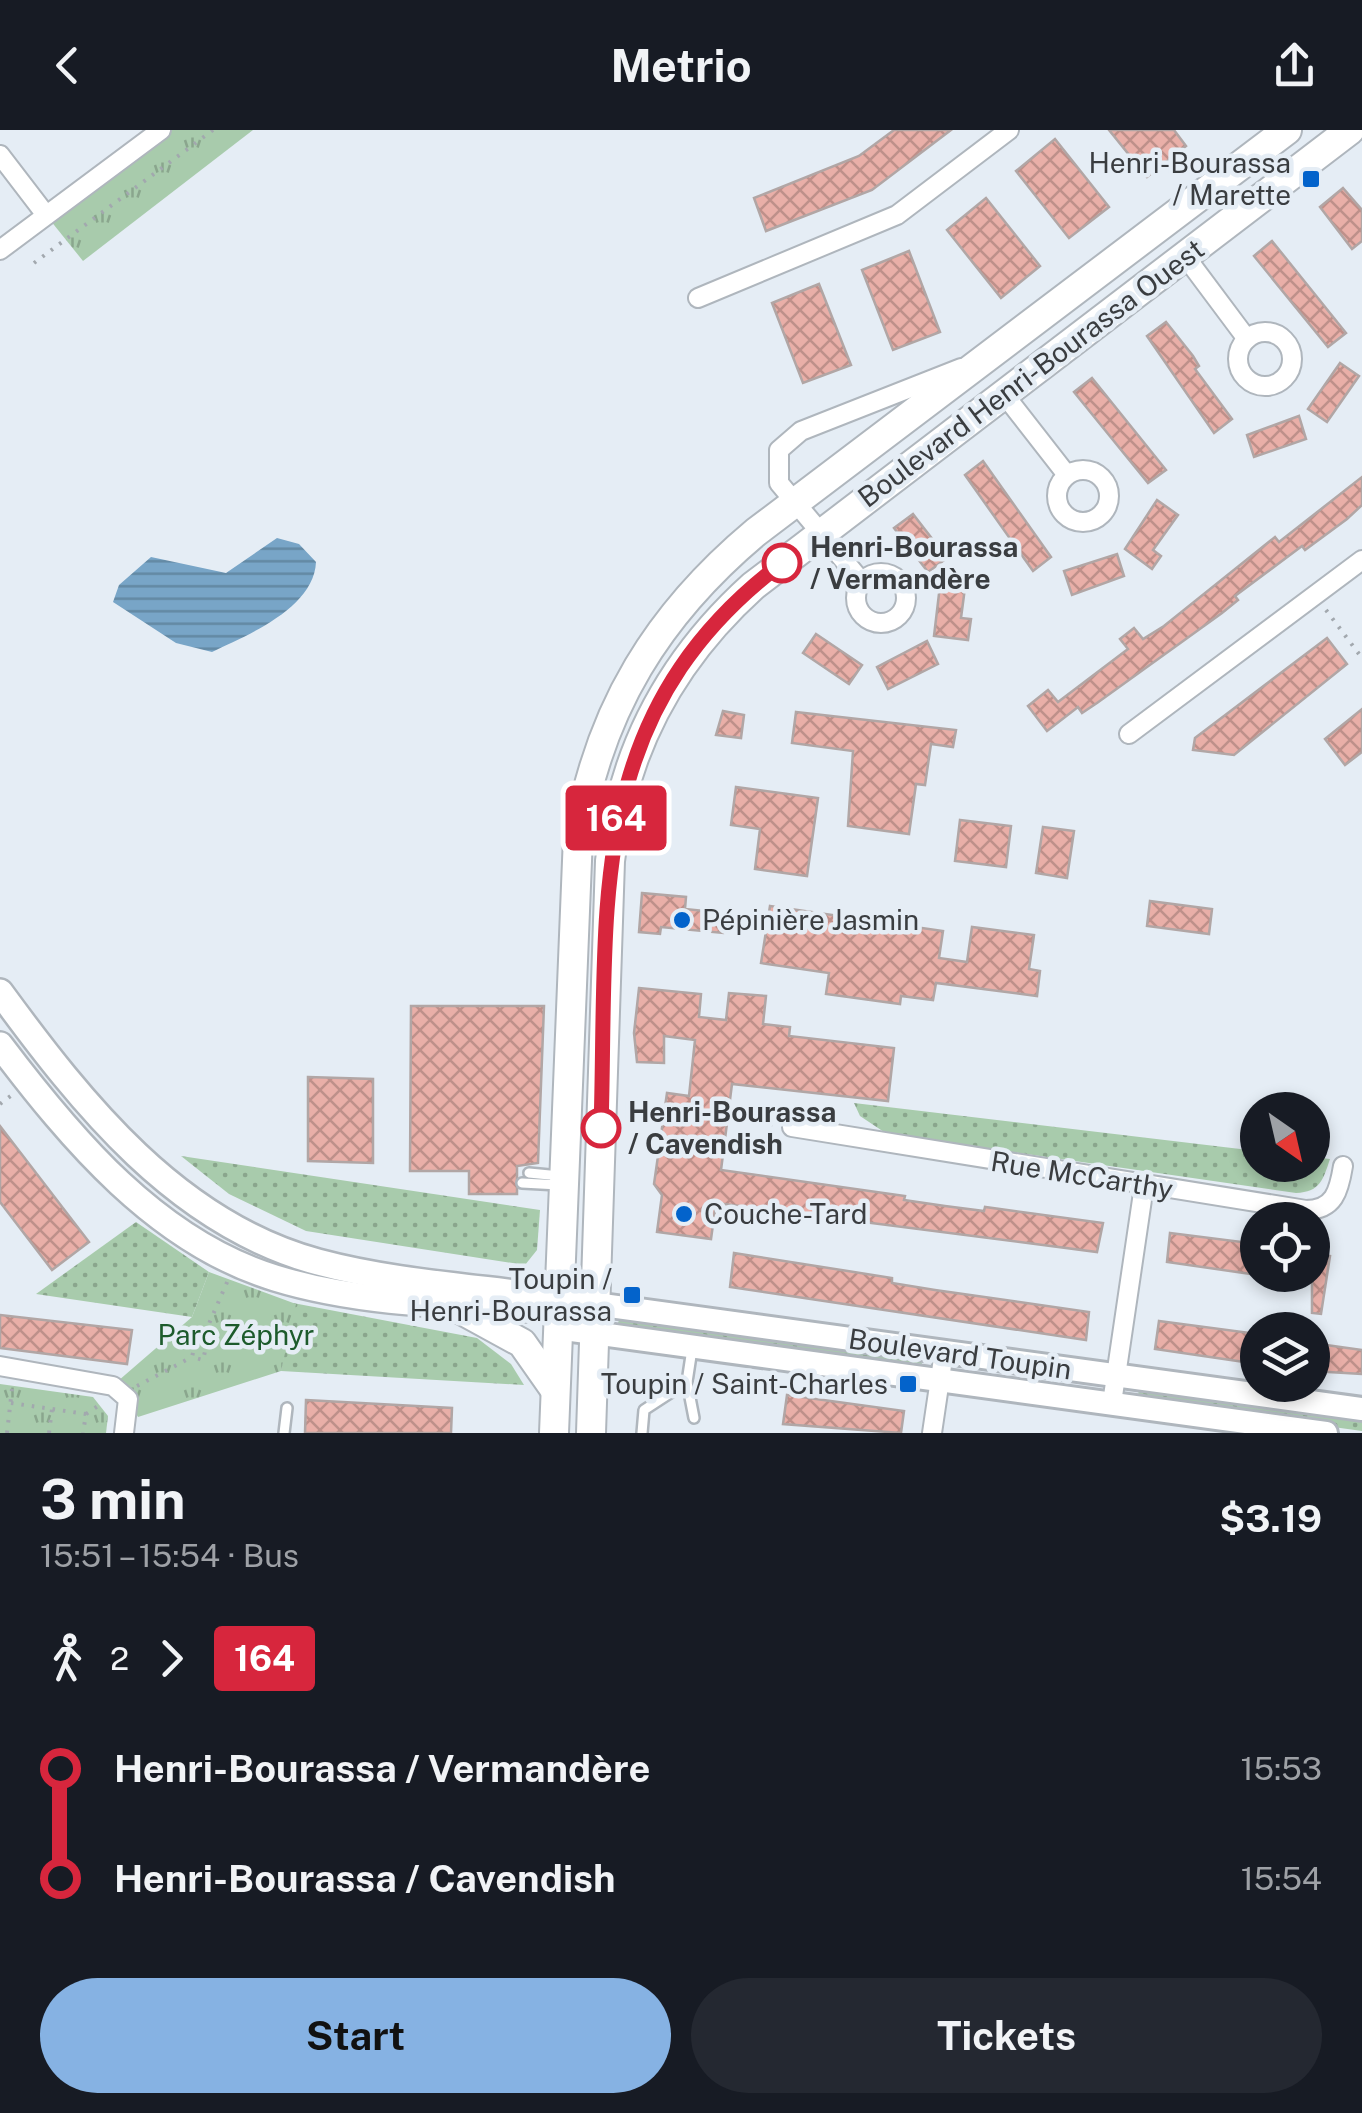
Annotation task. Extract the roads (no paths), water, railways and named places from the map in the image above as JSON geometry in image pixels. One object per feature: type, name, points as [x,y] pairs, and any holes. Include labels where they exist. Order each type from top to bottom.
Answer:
[{"type":"main road","name":"Boulevard Henri-Bourassa Ouest","points":[[554,1433],[578,836],[598,748],[633,670],[676,608],[731,554],[1287,130]]},
{"type":"main road","name":"Boulevard Henri-Bourassa Ouest","points":[[591,1433],[609,880],[625,783],[650,718],[688,655],[738,599],[1003,393],[1354,130]]},
{"type":"main road","points":[[0,992],[120,1140],[176,1188],[237,1228],[289,1252],[336,1267],[558,1312]]},
{"type":"main road","points":[[0,1045],[58,1118],[106,1169],[144,1204],[210,1248],[290,1282],[456,1307],[558,1312]]},
{"type":"main road","points":[[456,1307],[503,1329],[522,1343],[555,1390]]},
{"type":"main road","name":"Boulevard Toupin","points":[[558,1312],[595,1317]]},
{"type":"street","points":[[0,250],[161,130]]},
{"type":"street","points":[[698,298],[897,215],[1009,130]]},
{"type":"street","points":[[1354,130],[1362,136]]},
{"type":"street","points":[[0,155],[46,215]]},
{"type":"street","points":[[1185,256],[1248,339]]},
{"type":"street","name":"Boulevard Henri-Bourassa Ouest","points":[[795,503],[779,483],[776,469],[779,450],[792,436],[988,357]]},
{"type":"street","points":[[1003,393],[1066,475]]},
{"type":"street","points":[[795,503],[862,582]]},
{"type":"street","points":[[1129,734],[1362,560]]},
{"type":"street","name":"Rue McCarthy","points":[[792,1127],[1144,1186],[1321,1210],[1340,1190],[1343,1166]]},
{"type":"street","points":[[1112,1403],[1144,1186]]},
{"type":"street","name":"Boulevard Toupin","points":[[595,1317],[693,1346],[1326,1433]]},
{"type":"street","name":"Boulevard Toupin","points":[[595,1317],[944,1352],[1362,1409]]},
{"type":"street","points":[[932,1433],[944,1352]]},
{"type":"street","points":[[0,1366],[114,1386],[128,1399],[124,1433]]},
{"type":"lane","points":[[529,1172],[563,1180]]},
{"type":"lane","points":[[522,1182],[563,1180]]},
{"type":"lane","points":[[693,1346],[687,1382],[694,1418]]},
{"type":"lane","points":[[654,1432],[642,1432],[644,1410],[687,1382]]},
{"type":"lane","points":[[284,1433],[288,1408]]},
{"type":"water","points":[[277,538],[299,544],[316,562],[304,593],[277,618],[212,652],[176,643],[113,602],[119,585],[151,557],[226,573]]},
{"type":"place","name":"Henri-Bourassa / Marette","points":[[1311,179]]},
{"type":"place","name":"Henri-Bourassa / Vermandère","points":[[782,563]]},
{"type":"place","name":"Pépinière Jasmin","points":[[682,920]]},
{"type":"place","name":"Henri-Bourassa / Cavendish","points":[[601,1128]]},
{"type":"place","name":"Couche-Tard","points":[[684,1214]]},
{"type":"place","name":"Toupin / Henri-Bourassa","points":[[632,1295]]},
{"type":"place","name":"Toupin / Saint-Charles","points":[[908,1384]]},
{"type":"park label","name":"Parc Zéphyr","points":[[236,1335]]}]
